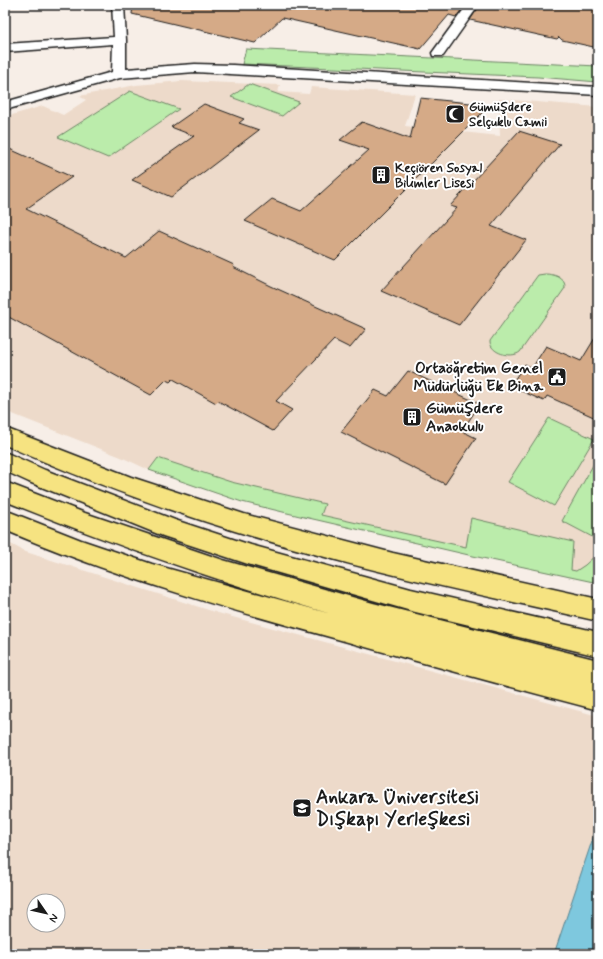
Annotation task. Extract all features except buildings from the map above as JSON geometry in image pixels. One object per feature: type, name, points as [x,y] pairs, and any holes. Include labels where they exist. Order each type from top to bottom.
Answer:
[{"type":"main road","points":[[5,436],[139,490],[209,513],[326,547],[598,610]]},
{"type":"main road","points":[[5,461],[50,482],[171,530],[251,556],[411,600],[598,644]]},
{"type":"main road","points":[[5,491],[115,535],[255,581],[446,634],[598,673]]},
{"type":"main road","points":[[5,520],[34,533],[106,559],[186,584],[405,646],[598,698]]},
{"type":"street","points":[[118,5],[120,40],[119,74]]},
{"type":"street","points":[[438,53],[473,5]]},
{"type":"street","points":[[5,48],[120,40]]},
{"type":"street","points":[[7,103],[119,74],[195,68],[598,91]]},
{"type":"shaded area","points":[[182,81],[280,85],[278,92],[309,94],[311,87],[415,94],[405,126],[500,136],[499,99],[598,107],[598,583],[473,556],[242,502],[149,470],[121,457],[5,411],[5,117],[43,106],[63,115],[86,100],[79,96],[136,85]]},
{"type":"shaded area","name":"Ankara Üniversitesi Dışkapı Yerleşkesi","points":[[5,541],[26,552],[218,613],[598,716],[598,954],[5,954]]},
{"type":"green space","points":[[246,49],[598,66],[598,82],[538,77],[242,64]]},
{"type":"green space","points":[[249,84],[299,102],[282,116],[231,97]]},
{"type":"green space","points":[[130,91],[179,109],[108,158],[58,137]]},
{"type":"green space","points":[[545,274],[561,279],[565,284],[565,288],[520,352],[507,355],[497,352],[493,349],[490,341],[538,275]]},
{"type":"green space","points":[[549,418],[594,439],[554,506],[508,482]]},
{"type":"green space","points":[[598,456],[598,540],[562,521]]},
{"type":"green space","points":[[158,458],[231,482],[325,504],[321,515],[466,547],[471,518],[573,542],[571,570],[576,571],[598,553],[598,583],[473,556],[242,502],[149,470]]},
{"type":"water","points":[[598,823],[598,954],[554,954]]},
{"type":"place","name":"Gümüşdere Selçuklu Camii","points":[[455,114]]},
{"type":"place","name":"Keçiören Sosyal Bilimler Lisesi","points":[[381,175]]},
{"type":"place","name":"Ortaöğretim Genel Müdürlüğü Ek Bina","points":[[557,377]]},
{"type":"place","name":"Gümüşdere Anaokulu","points":[[412,417]]},
{"type":"place","name":"Ankara Üniversitesi Dışkapı Yerleşkesi","points":[[302,808]]}]
